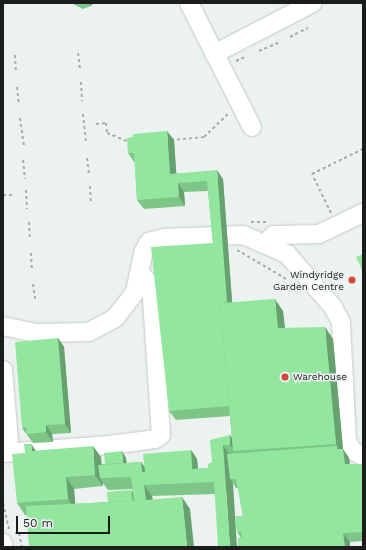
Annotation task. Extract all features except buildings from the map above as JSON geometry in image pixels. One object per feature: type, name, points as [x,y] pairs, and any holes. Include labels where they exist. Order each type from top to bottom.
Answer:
[{"type":"lane","points":[[189,3],[252,127]]},
{"type":"lane","points":[[214,54],[313,3]]},
{"type":"lane","points":[[264,244],[274,235],[319,234],[363,213]]},
{"type":"lane","points":[[3,326],[37,333],[88,332],[115,318],[134,292],[140,273],[143,253],[149,242],[164,238],[233,234],[264,244],[287,254],[295,261],[333,307],[341,323],[347,441],[352,450],[363,456]]},
{"type":"lane","points":[[3,453],[110,445],[155,439],[161,435],[151,285],[140,273]]},
{"type":"lane","points":[[3,370],[9,440],[3,446]]},
{"type":"path","points":[[290,37],[308,28]]},
{"type":"path","points":[[259,51],[278,43]]},
{"type":"path","points":[[78,53],[80,70]]},
{"type":"path","points":[[15,55],[16,73]]},
{"type":"path","points":[[234,62],[248,56]]},
{"type":"path","points":[[81,82],[82,101]]},
{"type":"path","points":[[17,87],[19,105]]},
{"type":"path","points":[[167,140],[204,137],[231,111]]},
{"type":"path","points":[[83,114],[86,143]]},
{"type":"path","points":[[20,118],[24,146]]},
{"type":"path","points":[[96,124],[106,123],[107,133],[131,142]]},
{"type":"path","points":[[334,219],[312,174],[363,149]]},
{"type":"path","points":[[87,158],[88,175]]},
{"type":"path","points":[[23,160],[25,179]]},
{"type":"path","points":[[90,186],[91,203]]},
{"type":"path","points":[[26,190],[27,209]]},
{"type":"path","points":[[3,195],[14,195]]},
{"type":"path","points":[[250,222],[257,220],[271,223]]},
{"type":"path","points":[[29,222],[30,240]]},
{"type":"path","points":[[231,245],[240,254],[291,282]]},
{"type":"path","points":[[31,253],[32,270]]},
{"type":"path","points":[[33,284],[35,299]]},
{"type":"path","points":[[3,503],[9,530],[13,534],[19,533],[22,547]]},
{"type":"place","name":"Windyridge Garden Centre","points":[[352,280]]},
{"type":"place","name":"Warehouse","points":[[285,377]]}]
